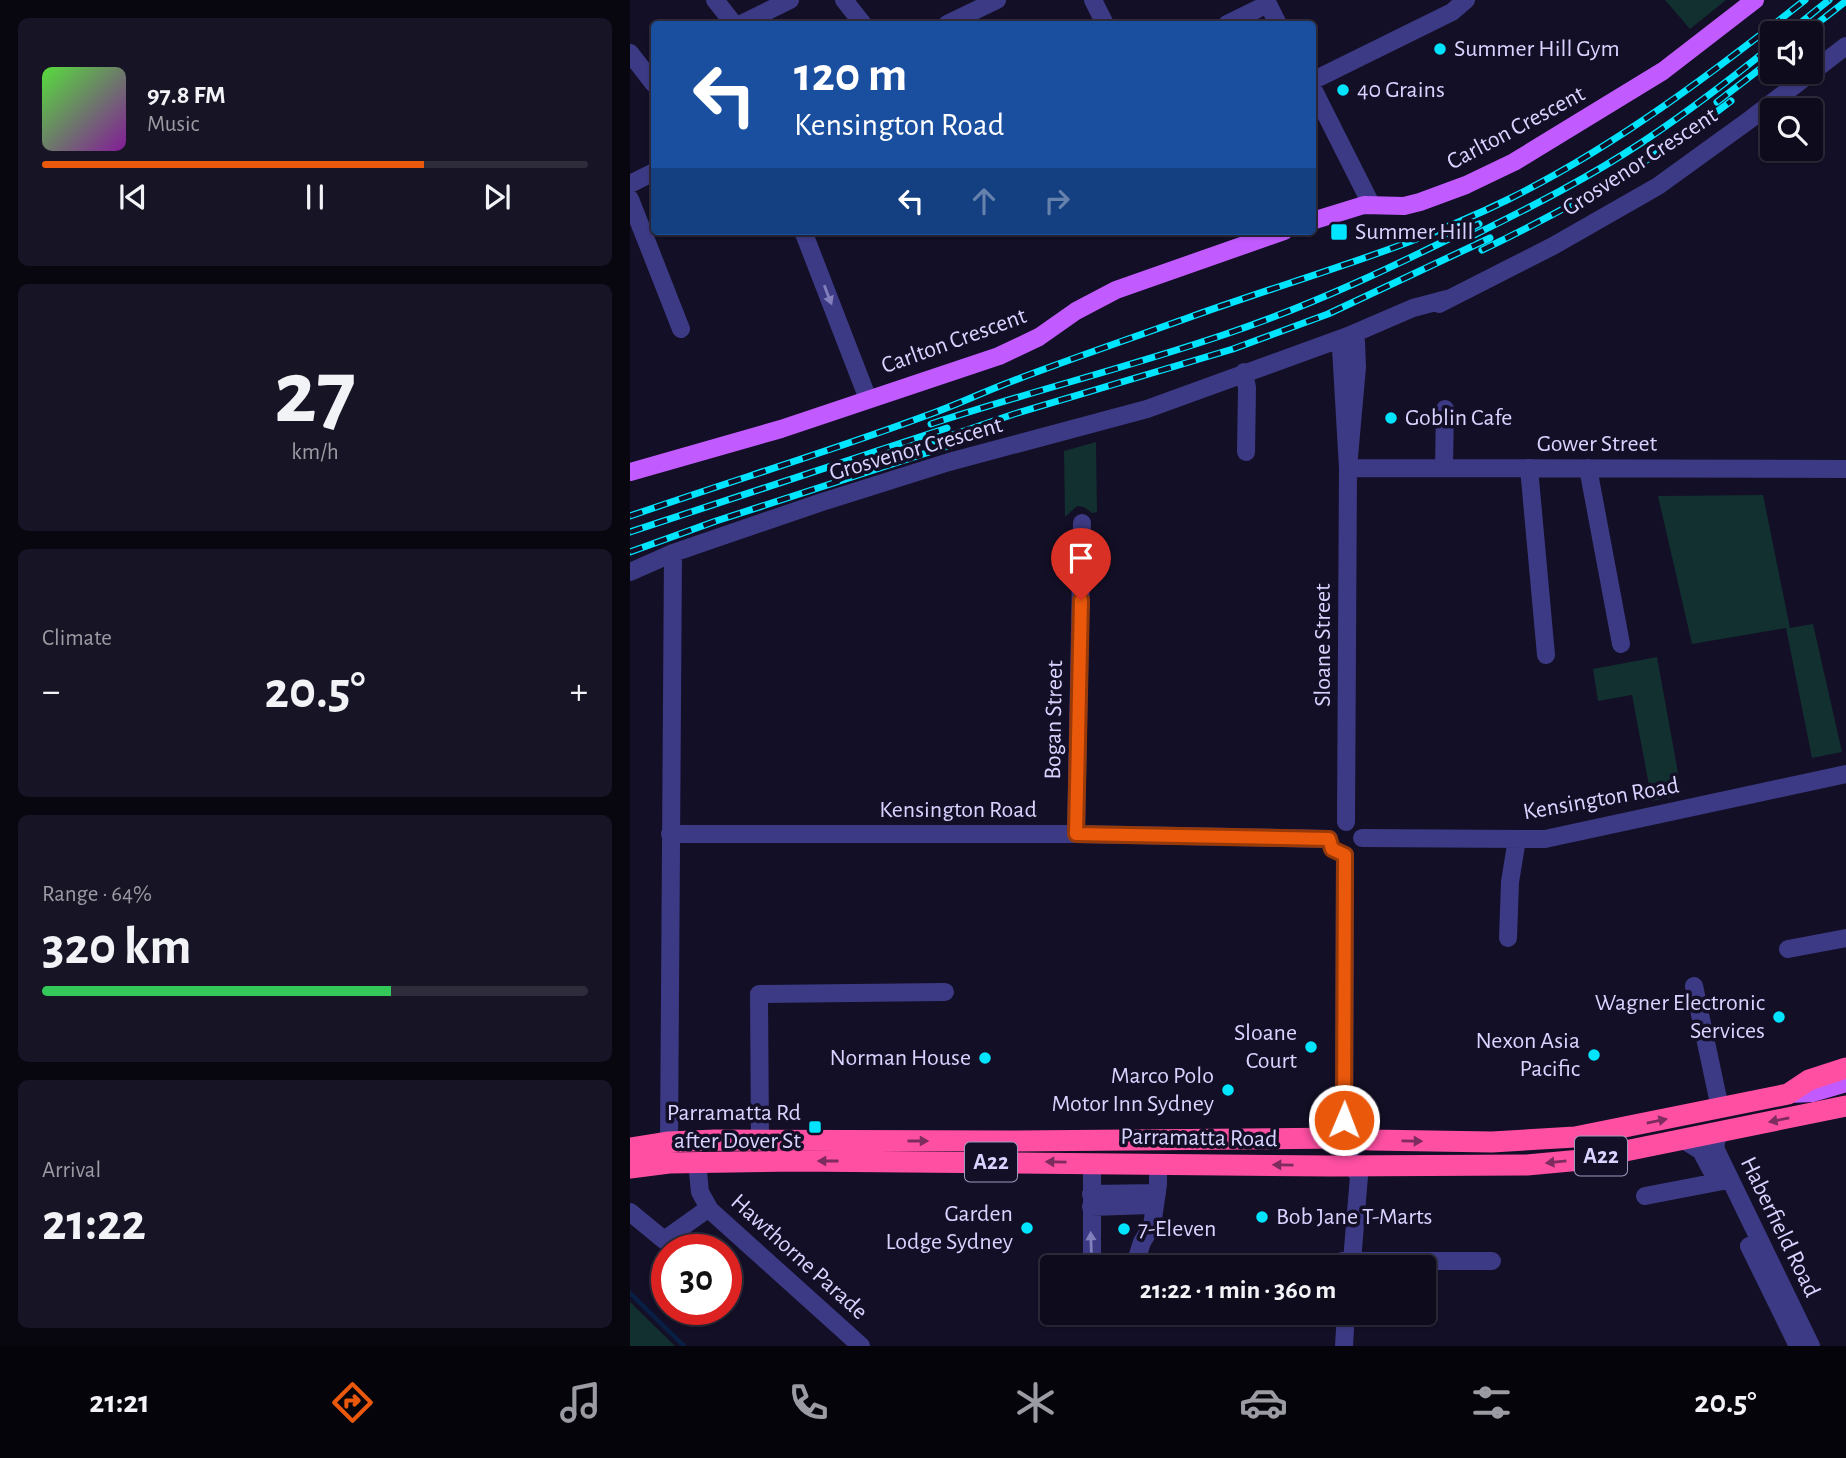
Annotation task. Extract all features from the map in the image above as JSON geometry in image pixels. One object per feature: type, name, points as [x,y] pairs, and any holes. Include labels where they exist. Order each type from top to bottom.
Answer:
[{"type":"highway","name":"A22","points":[[1788,1094],[1809,1080],[1846,1068]]},
{"type":"highway","name":"Parramatta Road","points":[[630,1148],[669,1142],[760,1140],[1344,1138],[1492,1142],[1575,1138],[1788,1094]]},
{"type":"highway","name":"Parramatta Road","points":[[630,1168],[697,1162],[1527,1165],[1581,1160],[1846,1106]]},
{"type":"main road","name":"Carlton Crescent","points":[[1316,220],[1371,204],[1404,206],[1420,202],[1466,185],[1524,156],[1663,71],[1755,0]]},
{"type":"main road","name":"Carlton Crescent","points":[[630,472],[781,429],[1020,348],[1076,311],[1116,290],[1273,235]]},
{"type":"main road","name":"Parramatta Road","points":[[1788,1094],[1812,1093],[1846,1083]]},
{"type":"street","points":[[715,0],[732,21]]},
{"type":"street","points":[[747,21],[790,0]]},
{"type":"street","points":[[844,0],[861,21]]},
{"type":"street","points":[[953,21],[997,0]]},
{"type":"street","points":[[1093,0],[1104,21]]},
{"type":"street","points":[[1316,79],[1452,12],[1466,0]]},
{"type":"street","points":[[1232,21],[1267,2],[1276,21]]},
{"type":"street","name":"Grosvenor Crescent","points":[[630,572],[673,553],[822,502],[949,462],[1094,425],[1349,342],[1417,317],[1658,186],[1846,47]]},
{"type":"street","points":[[630,53],[646,76]]},
{"type":"street","points":[[1317,107],[1371,204]]},
{"type":"street","points":[[630,184],[651,174]]},
{"type":"street","points":[[630,199],[681,329]]},
{"type":"street","points":[[805,235],[868,399]]},
{"type":"street","name":"Sloane Street","points":[[1346,822],[1349,468],[1357,367],[1349,342]]},
{"type":"street","points":[[1245,376],[1246,452]]},
{"type":"street","points":[[1444,467],[1445,409]]},
{"type":"street","name":"Gower Street","points":[[1349,468],[1846,469]]},
{"type":"street","points":[[1529,468],[1546,655]]},
{"type":"street","points":[[1588,468],[1620,644]]},
{"type":"street","name":"Bogan Street","points":[[1076,834],[1082,523]]},
{"type":"street","points":[[669,1142],[673,553]]},
{"type":"street","name":"Kensington Road","points":[[1362,838],[1545,839],[1846,774]]},
{"type":"street","points":[[1346,822],[1359,829],[1362,838],[1355,852],[1345,855],[1332,849],[1329,839],[1332,829],[1346,822]]},
{"type":"street","name":"Kensington Road","points":[[670,834],[1076,834],[1329,839]]},
{"type":"street","points":[[1508,938],[1510,882],[1517,839]]},
{"type":"street","points":[[1345,855],[1344,1138],[1352,1166],[1359,1177],[1349,1255]]},
{"type":"street","points":[[1788,949],[1846,938]]},
{"type":"street","points":[[1694,986],[1720,1108]]},
{"type":"street","points":[[760,1140],[759,994],[945,992]]},
{"type":"street","name":"Parramatta Road","points":[[1788,1094],[1846,1074]]},
{"type":"street","name":"Haberfield Road","points":[[1725,1130],[1717,1138],[1714,1148],[1723,1181],[1798,1346]]},
{"type":"street","name":"Haberfield Road","points":[[1682,1139],[1701,1151],[1723,1181],[1811,1346]]},
{"type":"street","name":"Hawthorne Parade","points":[[697,1162],[700,1192],[709,1208],[861,1346]]},
{"type":"street","points":[[1092,1163],[1092,1259],[1100,1265],[1128,1266],[1137,1258],[1142,1242],[1152,1226],[1158,1164]]},
{"type":"street","points":[[1645,1196],[1723,1181]]},
{"type":"street","points":[[1091,1200],[1156,1199]]},
{"type":"street","points":[[630,1212],[664,1240],[709,1208]]},
{"type":"street","points":[[1436,1262],[1492,1261]]},
{"type":"street","points":[[1344,1346],[1345,1325]]},
{"type":"green space","points":[[1665,0],[1726,0],[1690,29]]},
{"type":"green space","points":[[1096,442],[1097,512],[1092,513],[1077,506],[1065,517],[1064,451]]},
{"type":"green space","points":[[1763,495],[1790,628],[1813,624],[1842,752],[1812,758],[1786,628],[1692,644],[1658,496]]},
{"type":"green space","points":[[1657,657],[1682,795],[1652,801],[1632,695],[1598,701],[1593,669]]},
{"type":"green space","points":[[630,1302],[675,1346],[630,1346]]},
{"type":"waterway","points":[[630,1293],[684,1346]]},
{"type":"railway","points":[[630,516],[936,412],[1055,365],[1393,248],[1471,217],[1549,178],[1625,132],[1698,82],[1805,0]]},
{"type":"railway","points":[[1803,21],[1829,0]]},
{"type":"railway","points":[[1820,21],[1846,1]]},
{"type":"railway","points":[[1472,236],[1560,191],[1624,154],[1661,130],[1760,55]]},
{"type":"railway","points":[[1717,102],[1760,69]]},
{"type":"railway","points":[[1482,250],[1611,182],[1672,144],[1731,101]]},
{"type":"railway","points":[[931,424],[1258,323],[1354,284],[1479,224]]},
{"type":"railway","points":[[935,441],[1014,414],[1233,349],[1328,314],[1490,238]]},
{"type":"railway","points":[[630,532],[947,428]]},
{"type":"railway","points":[[630,552],[716,521],[951,445]]},
{"type":"place","name":"Summer Hill Gym","points":[[1440,49]]},
{"type":"place","name":"40 Grains","points":[[1343,90]]},
{"type":"place","name":"Summer Hill","points":[[1339,232]]},
{"type":"place","name":"Goblin Cafe","points":[[1391,418]]},
{"type":"place","name":"Wagner Electronic Services","points":[[1779,1017]]},
{"type":"place","name":"Sloane Court","points":[[1311,1047]]},
{"type":"place","name":"Nexon Asia Pacific","points":[[1594,1055]]},
{"type":"place","name":"Norman House","points":[[985,1058]]},
{"type":"place","name":"Marco Polo Motor Inn Sydney","points":[[1228,1090]]},
{"type":"place","name":"Parramatta Rd after Dover St","points":[[815,1127]]},
{"type":"place","name":"Bob Jane T-Marts","points":[[1262,1217]]},
{"type":"place","name":"Garden Lodge Sydney","points":[[1027,1228]]},
{"type":"place","name":"7-Eleven","points":[[1124,1229]]},
{"type":"route","points":[[1081,600],[1076,834],[1329,839],[1332,849],[1345,855],[1344,1120]]}]
